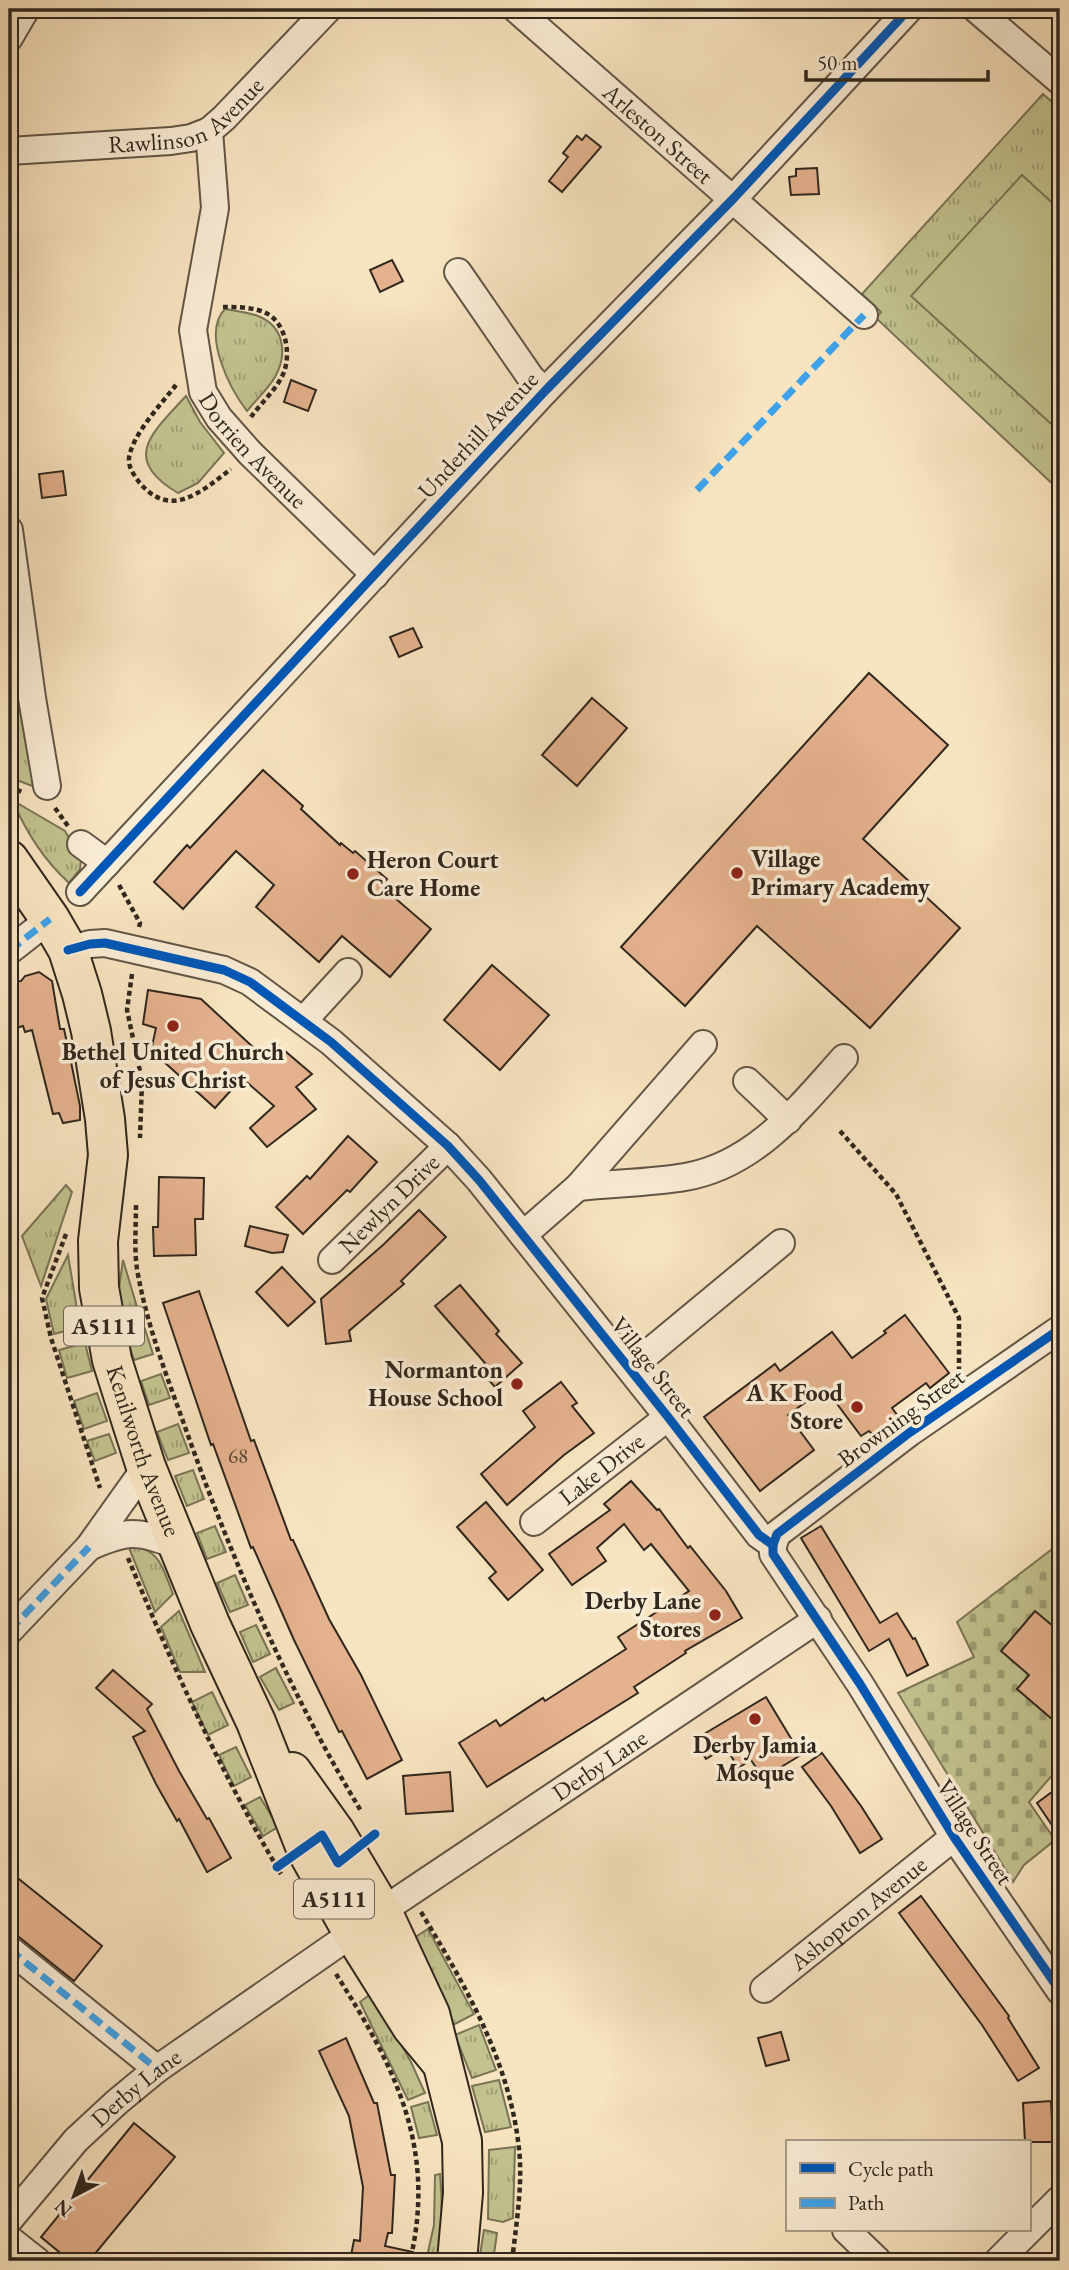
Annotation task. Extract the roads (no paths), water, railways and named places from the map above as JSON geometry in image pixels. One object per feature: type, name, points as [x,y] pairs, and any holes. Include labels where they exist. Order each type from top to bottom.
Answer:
[{"type":"highway","name":"A5111","points":[[9,860],[59,934]]},
{"type":"highway","name":"Kenilworth Avenue","points":[[59,934],[82,994],[99,1071],[108,1155],[97,1241],[99,1288],[112,1360],[146,1467],[177,1545],[256,1722],[335,1832],[382,1912],[430,2014],[461,2141],[463,2193],[457,2261]]},
{"type":"highway","name":"Kenilworth Avenue","points":[[256,1722],[291,1857],[382,1912]]},
{"type":"street","points":[[9,38],[26,9]]},
{"type":"street","name":"Rawlinson Avenue","points":[[9,152],[171,141],[191,138],[209,131],[234,110],[328,9]]},
{"type":"street","name":"Arleston Street","points":[[516,9],[864,314]]},
{"type":"street","name":"Underhill Avenue","points":[[80,892],[545,391],[733,199],[909,9]]},
{"type":"street","points":[[976,9],[1060,81]]},
{"type":"street","name":"Dorrien Avenue","points":[[209,131],[215,208],[193,330],[202,392],[219,418],[243,445],[375,575]]},
{"type":"street","points":[[458,272],[531,378],[545,391]]},
{"type":"street","points":[[9,530],[12,573],[47,786]]},
{"type":"street","points":[[81,844],[107,863]]},
{"type":"street","name":"Village Street","points":[[9,951],[59,934],[90,944],[105,943],[224,970],[250,982],[304,1020],[448,1146],[479,1180],[630,1368],[759,1535],[773,1545],[773,1554],[818,1619],[954,1837],[1060,1991]]},
{"type":"street","points":[[304,1020],[348,972]]},
{"type":"street","points":[[523,1235],[561,1205],[578,1187],[703,1044]]},
{"type":"street","points":[[578,1187],[687,1177],[723,1166],[759,1145],[788,1120],[844,1058]]},
{"type":"street","points":[[747,1082],[788,1120]]},
{"type":"street","name":"Newlyn Drive","points":[[332,1260],[448,1146]]},
{"type":"street","points":[[630,1368],[781,1243]]},
{"type":"street","name":"Browning Street","points":[[773,1545],[776,1534],[909,1433],[1060,1329]]},
{"type":"street","name":"Lake Drive","points":[[534,1522],[668,1416]]},
{"type":"street","points":[[9,1631],[89,1547],[146,1467]]},
{"type":"street","points":[[89,1547],[124,1533],[137,1533],[177,1545]]},
{"type":"street","name":"Derby Lane","points":[[9,2220],[85,2130],[157,2069],[382,1912],[818,1619]]},
{"type":"street","name":"Ashopton Avenue","points":[[764,1989],[954,1837]]},
{"type":"street","points":[[9,1949],[157,2069]]},
{"type":"street","points":[[1030,2229],[1060,2199]]},
{"type":"street","points":[[848,2232],[878,2261]]},
{"type":"street","points":[[998,2261],[1027,2232]]},
{"type":"street","points":[[9,2239],[37,2261]]},
{"type":"place","name":"Village Primary Academy","points":[[737,873]]},
{"type":"place","name":"Heron Court Care Home","points":[[353,874]]},
{"type":"place","name":"Bethel United Church of Jesus Christ","points":[[173,1026]]},
{"type":"place","name":"Normanton House School","points":[[517,1384]]},
{"type":"place","name":"A K Food Store","points":[[857,1407]]},
{"type":"place","name":"Derby Lane Stores","points":[[715,1615]]},
{"type":"place","name":"Derby Jamia Mosque","points":[[755,1719]]}]
